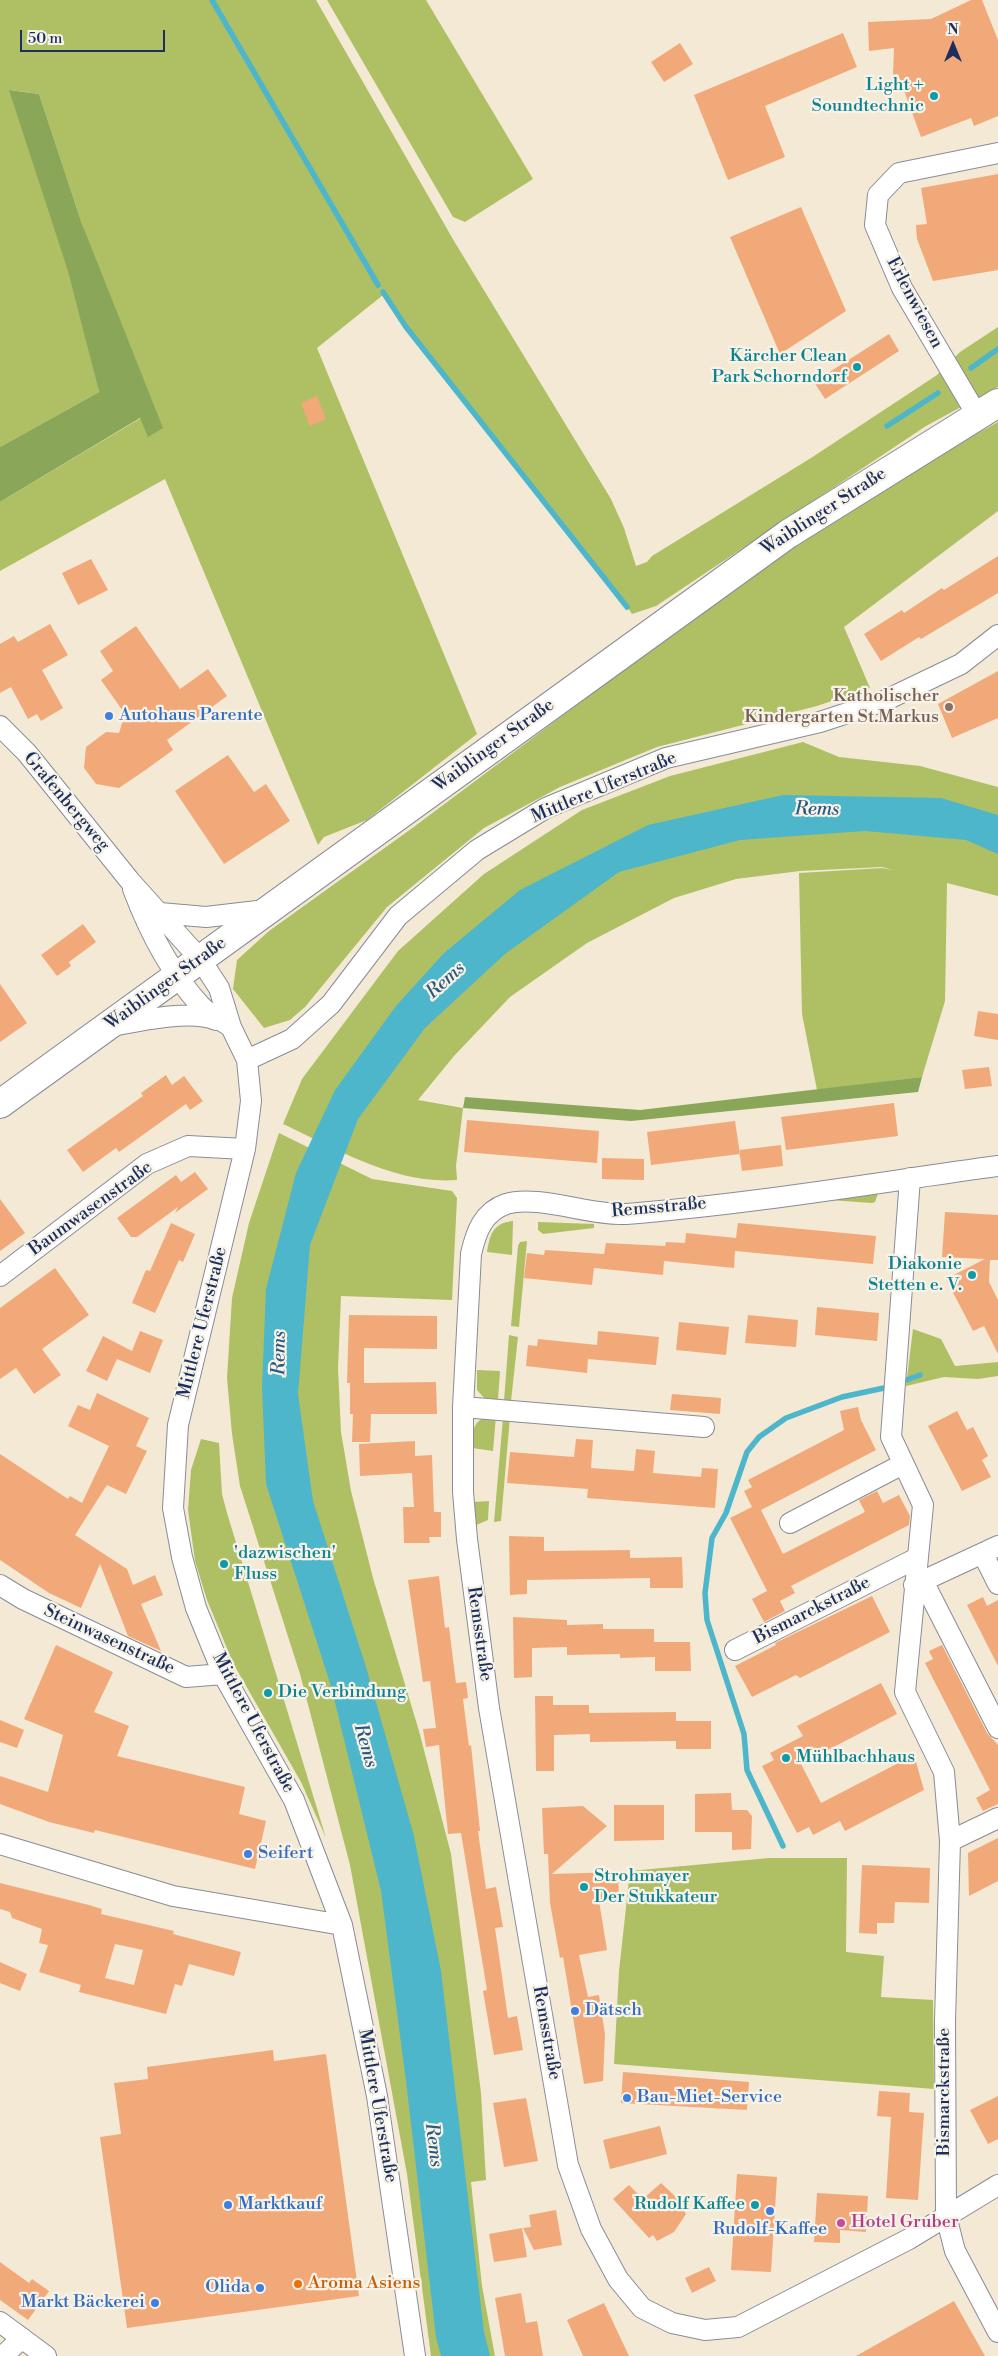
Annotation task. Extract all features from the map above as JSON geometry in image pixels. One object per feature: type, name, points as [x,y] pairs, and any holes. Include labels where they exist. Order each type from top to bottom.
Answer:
[{"type":"main road","name":"Waiblinger Straße","points":[[0,1104],[788,534],[987,409]]},
{"type":"street","name":"Erlenwiesen","points":[[987,409],[902,288],[875,226],[878,195],[899,173],[998,153]]},
{"type":"street","name":"Mittlere Uferstraße","points":[[247,1060],[292,1039],[331,1004],[398,916],[477,850],[546,808],[666,758],[820,722],[884,701],[961,664],[998,635]]},
{"type":"street","name":"Grafenbergweg","points":[[0,726],[27,753],[130,880],[200,959]]},
{"type":"street","name":"Grafenbergweg","points":[[130,880],[142,913],[177,976]]},
{"type":"street","points":[[160,913],[206,918],[268,910]]},
{"type":"street","name":"Mittlere Uferstraße","points":[[200,959],[219,988],[231,1027],[247,1060],[251,1101],[245,1150],[178,1426],[173,1508],[182,1557],[196,1608],[223,1674],[294,1800],[342,1925],[377,2096],[415,2356]]},
{"type":"street","name":"Mittlere Uferstraße","points":[[177,976],[201,1006],[231,1027]]},
{"type":"street","points":[[106,1027],[154,1018],[207,1016],[231,1027]]},
{"type":"street","name":"Baumwasenstraße","points":[[0,1276],[147,1164],[188,1146],[245,1150]]},
{"type":"street","name":"Remsstraße","points":[[998,1166],[784,1196],[624,1214],[520,1202],[495,1209],[483,1220],[476,1235],[471,1254],[463,1407],[463,1492],[475,1608],[490,1708],[568,2165],[591,2229],[618,2279],[642,2308],[672,2323],[705,2330],[738,2327],[909,2239],[998,2185]]},
{"type":"street","name":"Bismarckstraße","points":[[910,1178],[891,1437],[923,1505],[917,1558],[918,1583],[905,1692],[944,1772],[950,1840],[945,2021],[946,2216],[955,2252],[998,2332]]},
{"type":"street","points":[[463,1407],[704,1427]]},
{"type":"street","points":[[790,1523],[904,1464]]},
{"type":"street","points":[[998,1584],[990,1550],[918,1583],[998,1728]]},
{"type":"street","name":"Bismarckstraße","points":[[734,1650],[917,1558]]},
{"type":"street","name":"Steinwasenstraße","points":[[0,1585],[31,1603],[186,1677],[223,1674]]},
{"type":"street","points":[[950,1840],[998,1818]]},
{"type":"street","points":[[0,1844],[173,1896],[342,1925]]},
{"type":"street","points":[[0,2322],[46,2356]]},
{"type":"street","points":[[3,2356],[22,2338]]},
{"type":"green space","points":[[0,0],[316,0],[454,241],[611,499],[624,528],[636,566],[647,562],[652,556],[811,458],[937,375],[960,352],[998,327],[998,387],[926,426],[656,606],[632,614],[615,588],[406,329],[383,295],[317,348],[477,734],[367,820],[324,837],[318,845],[165,479],[0,571],[0,502],[141,418],[82,224],[39,94],[10,90],[70,275],[99,392],[0,447]]},
{"type":"green space","points":[[327,0],[426,0],[533,179],[465,222],[453,217]]},
{"type":"green space","points":[[9,90],[39,94],[82,224],[163,428],[148,437],[140,418],[0,502],[0,447],[99,392],[68,271]]},
{"type":"green space","points":[[998,422],[998,511],[844,627],[870,688],[817,706],[657,747],[560,787],[484,828],[387,907],[305,1007],[290,1020],[264,1028],[233,989],[237,960],[269,931],[411,829],[729,591],[900,476]]},
{"type":"green space","points":[[803,742],[839,757],[920,766],[998,787],[998,896],[947,883],[945,1001],[922,1077],[817,1090],[802,1014],[799,873],[882,868],[893,870],[882,867],[800,871],[736,879],[674,898],[587,943],[510,997],[454,1056],[418,1100],[463,1108],[456,1166],[457,1180],[434,1180],[389,1171],[346,1154],[283,1124],[302,1079],[398,951],[484,874],[582,810],[670,776]]},
{"type":"green space","points":[[922,1077],[918,1092],[631,1121],[463,1108],[465,1097],[640,1110]]},
{"type":"green space","points":[[279,1133],[372,1179],[452,1191],[457,1198],[452,1300],[341,1296],[338,1368],[341,1432],[351,1491],[373,1578],[419,1731],[451,1854],[481,2093],[486,2180],[471,2182],[482,2286],[495,2356],[431,2356],[407,2174],[350,1865],[300,1674],[240,1486],[232,1434],[227,1378],[232,1298],[249,1223]]},
{"type":"green space","points":[[879,1191],[875,1202],[872,1203],[829,1200]]},
{"type":"green space","points":[[513,1221],[512,1255],[487,1252],[494,1230],[501,1224]]},
{"type":"green space","points":[[538,1222],[594,1224],[594,1228],[543,1234],[538,1230]]},
{"type":"green space","points":[[527,1241],[519,1327],[511,1326],[518,1246],[520,1242]]},
{"type":"green space","points":[[913,1329],[941,1339],[955,1366],[998,1362],[998,1376],[978,1379],[944,1377],[906,1386]]},
{"type":"green space","points":[[509,1335],[518,1337],[511,1401],[504,1401]]},
{"type":"green space","points":[[477,1370],[500,1371],[498,1400],[486,1400],[477,1390]]},
{"type":"green space","points":[[496,1416],[493,1451],[472,1448],[475,1425],[483,1419]]},
{"type":"green space","points":[[510,1417],[501,1521],[494,1522],[503,1418]]},
{"type":"green space","points":[[201,1439],[219,1443],[222,1494],[227,1513],[326,1838],[301,1782],[233,1663],[207,1600],[195,1561],[188,1510],[191,1470]]},
{"type":"green space","points":[[489,1501],[488,1520],[474,1526],[473,1502]]},
{"type":"green space","points":[[769,1858],[847,1858],[846,1952],[884,1956],[881,1997],[933,2000],[934,2089],[614,2064],[619,1971],[630,1871]]},
{"type":"water","name":"Rems","points":[[783,795],[941,798],[998,815],[998,854],[966,840],[865,831],[740,840],[619,872],[505,954],[425,1028],[358,1119],[310,1245],[298,1394],[313,1501],[366,1667],[414,1836],[441,1971],[484,2332],[490,2356],[441,2356],[436,2337],[406,2081],[381,1891],[331,1686],[266,1484],[262,1386],[266,1289],[296,1173],[335,1090],[396,1006],[444,953],[520,890],[648,825]]},
{"type":"building","points":[[971,0],[982,0],[998,40],[998,116],[974,126],[971,118],[921,137],[898,74],[893,75],[894,48],[869,51],[868,22],[931,19]]},
{"type":"building","points":[[843,33],[857,67],[765,106],[785,157],[728,180],[694,95]]},
{"type":"building","points":[[680,43],[693,64],[664,82],[651,62]]},
{"type":"building","points":[[998,174],[998,270],[933,281],[917,239],[916,225],[927,224],[921,188]]},
{"type":"building","points":[[801,207],[846,311],[780,354],[730,237]]},
{"type":"building","name":"Kärcher Clean Park Schorndorf","points":[[889,334],[899,351],[825,399],[814,382]]},
{"type":"building","points":[[317,396],[326,419],[310,426],[301,403]]},
{"type":"building","points":[[998,556],[998,593],[921,639],[919,637],[881,661],[864,634],[902,610],[904,613],[942,588],[944,590]]},
{"type":"building","points":[[91,559],[108,590],[78,605],[62,573]]},
{"type":"building","points":[[50,624],[68,655],[42,670],[63,708],[41,721],[37,714],[28,719],[11,687],[0,693],[0,644],[14,636],[18,642]]},
{"type":"building","points":[[136,626],[180,689],[208,669],[227,696],[167,740],[173,750],[119,788],[96,784],[84,768],[86,747],[106,732],[119,733],[125,714],[101,680],[113,671],[100,651]]},
{"type":"building","name":"Katholischer Kindergarten St.Markus","points":[[998,671],[998,718],[952,738],[938,704]]},
{"type":"building","points":[[228,755],[254,792],[266,784],[290,821],[224,864],[175,791]]},
{"type":"building","points":[[83,924],[96,942],[69,962],[71,966],[57,976],[41,955]]},
{"type":"building","points":[[0,984],[27,1023],[0,1042]]},
{"type":"building","points":[[978,1011],[998,1014],[998,1040],[974,1036]]},
{"type":"building","points":[[989,1067],[992,1086],[965,1089],[962,1070]]},
{"type":"building","points":[[166,1075],[172,1085],[184,1076],[203,1101],[190,1110],[186,1104],[119,1152],[116,1148],[83,1172],[67,1150],[143,1096],[141,1093]]},
{"type":"building","points":[[894,1103],[898,1136],[786,1150],[781,1117]]},
{"type":"building","points":[[467,1120],[599,1131],[597,1163],[464,1152]]},
{"type":"building","points":[[735,1121],[740,1154],[651,1165],[647,1132]]},
{"type":"building","points":[[781,1145],[783,1166],[742,1171],[739,1150]]},
{"type":"building","points":[[602,1158],[644,1159],[644,1180],[602,1179]]},
{"type":"building","points":[[195,1172],[208,1189],[175,1213],[178,1207],[137,1237],[131,1237],[117,1218],[176,1175],[181,1182]]},
{"type":"building","points":[[0,1199],[25,1233],[0,1251]]},
{"type":"building","name":"Diakonie Stetten e. V.","points":[[945,1212],[998,1215],[998,1260],[990,1260],[989,1282],[998,1300],[998,1354],[984,1326],[973,1331],[946,1279],[985,1259],[942,1257]]},
{"type":"building","points":[[171,1223],[195,1234],[183,1262],[179,1260],[155,1313],[132,1303],[146,1270],[150,1271]]},
{"type":"building","points":[[738,1223],[876,1236],[873,1264],[735,1251],[734,1268],[664,1261],[663,1275],[594,1268],[592,1285],[524,1278],[527,1253],[544,1255],[545,1250],[604,1254],[606,1243],[665,1246],[666,1242],[685,1243],[686,1233],[736,1238]]},
{"type":"building","points":[[55,1268],[89,1315],[42,1349],[61,1375],[34,1394],[16,1368],[0,1379],[0,1308]]},
{"type":"building","points":[[817,1307],[879,1313],[877,1341],[815,1335]]},
{"type":"building","points":[[349,1315],[437,1316],[437,1349],[364,1348],[364,1383],[436,1382],[437,1414],[371,1414],[370,1442],[352,1442],[353,1414],[350,1414],[350,1383],[347,1383]]},
{"type":"building","points":[[748,1315],[798,1320],[796,1347],[745,1343]]},
{"type":"building","points":[[679,1322],[729,1327],[726,1355],[676,1350]]},
{"type":"building","points":[[140,1331],[163,1340],[150,1373],[117,1359],[107,1381],[86,1371],[103,1336],[132,1351]]},
{"type":"building","points":[[598,1331],[659,1337],[656,1365],[588,1359],[587,1373],[526,1366],[528,1345],[537,1346],[538,1339],[597,1345]]},
{"type":"building","points":[[97,1393],[149,1418],[136,1446],[147,1451],[126,1494],[107,1485],[75,1535],[127,1569],[133,1585],[155,1575],[163,1595],[141,1604],[161,1651],[128,1636],[100,1564],[81,1608],[49,1593],[0,1560],[0,1454],[68,1499],[70,1496],[82,1503],[109,1446],[68,1426],[78,1405],[90,1410]]},
{"type":"building","points":[[672,1394],[721,1398],[720,1414],[670,1410]]},
{"type":"building","points":[[858,1407],[861,1420],[876,1450],[761,1510],[783,1554],[865,1512],[859,1500],[877,1491],[883,1503],[899,1495],[910,1516],[909,1525],[791,1586],[795,1593],[780,1601],[785,1611],[764,1622],[752,1599],[767,1591],[730,1518],[752,1507],[744,1491],[752,1487],[748,1480],[844,1430],[840,1411]]},
{"type":"building","points":[[957,1411],[967,1430],[973,1427],[988,1456],[982,1460],[991,1477],[962,1491],[928,1426]]},
{"type":"building","points":[[576,1439],[593,1440],[591,1468],[634,1471],[636,1449],[655,1451],[653,1473],[701,1477],[702,1468],[718,1469],[715,1508],[587,1498],[588,1489],[507,1483],[510,1452],[574,1457]]},
{"type":"building","points":[[415,1441],[415,1456],[432,1455],[434,1512],[441,1512],[441,1537],[429,1537],[430,1543],[404,1543],[403,1507],[414,1507],[412,1473],[360,1476],[359,1444]]},
{"type":"building","points":[[509,1536],[544,1537],[544,1551],[630,1550],[630,1558],[682,1557],[683,1588],[650,1588],[650,1578],[527,1580],[527,1594],[510,1595]]},
{"type":"building","points":[[439,1576],[445,1628],[449,1627],[456,1683],[466,1682],[468,1698],[463,1699],[469,1746],[471,1745],[480,1831],[478,1831],[486,1889],[496,1887],[503,1927],[495,1928],[508,2018],[517,2016],[523,2050],[494,2055],[483,1991],[487,1990],[461,1833],[448,1834],[439,1745],[426,1747],[423,1729],[436,1728],[430,1681],[423,1682],[408,1580]]},
{"type":"building","points":[[872,1596],[890,1632],[800,1678],[796,1675],[752,1697],[735,1666],[776,1645],[775,1643]]},
{"type":"building","points":[[983,1597],[987,1606],[998,1600],[998,1666],[967,1605]]},
{"type":"building","points":[[513,1617],[567,1620],[567,1625],[603,1624],[603,1629],[654,1629],[654,1642],[690,1642],[691,1671],[655,1671],[655,1657],[620,1658],[620,1654],[567,1655],[567,1647],[532,1648],[532,1677],[514,1678]]},
{"type":"building","points":[[56,1645],[113,1672],[94,1712],[129,1726],[117,1756],[245,1787],[239,1814],[266,1821],[255,1869],[95,1830],[94,1833],[49,1822],[0,1804],[0,1776],[48,1792],[63,1735],[24,1719]]},
{"type":"building","points":[[942,1645],[987,1733],[998,1745],[998,1804],[983,1811],[976,1798],[990,1790],[925,1663],[933,1659],[929,1651]]},
{"type":"building","name":"Mühlbachhaus","points":[[881,1683],[897,1714],[801,1764],[821,1803],[914,1755],[924,1790],[845,1831],[840,1821],[813,1835],[809,1827],[797,1833],[762,1766],[774,1760],[770,1753],[803,1736],[797,1726]]},
{"type":"building","points":[[535,1696],[553,1696],[553,1705],[589,1705],[589,1713],[676,1712],[676,1721],[711,1721],[711,1749],[676,1749],[676,1741],[590,1742],[590,1734],[554,1735],[554,1771],[536,1771]]},
{"type":"building","points":[[0,1720],[24,1730],[17,1748],[0,1742]]},
{"type":"building","points":[[731,1793],[732,1810],[747,1810],[752,1816],[751,1849],[732,1850],[732,1832],[695,1832],[695,1794]]},
{"type":"building","points":[[614,1805],[664,1805],[664,1840],[614,1841]]},
{"type":"building","points":[[583,1806],[607,1826],[552,1874],[618,1872],[619,1901],[599,1901],[607,1950],[579,1955],[588,1997],[599,1995],[605,2034],[603,2081],[584,2084],[563,1957],[560,1958],[550,1903],[548,1854],[544,1854],[542,1808]]},
{"type":"building","points":[[998,1838],[998,1881],[969,1896],[968,1853]]},
{"type":"building","points":[[862,1865],[930,1868],[929,1903],[895,1902],[894,1923],[877,1923],[877,1934],[859,1933]]},
{"type":"building","points":[[0,1883],[89,1905],[102,1909],[101,1914],[174,1931],[173,1934],[241,1952],[234,1976],[189,1964],[182,1986],[175,1984],[166,2014],[79,1992],[81,1985],[39,1972],[48,1945],[39,1943],[42,1929],[12,1918],[10,1912],[0,1909]],"holes":[[[115,1944],[143,1950],[134,1985],[105,1978]]]},
{"type":"building","points":[[0,1962],[27,1974],[20,1991],[0,1983]]},
{"type":"building","name":"Marktkauf","points":[[273,2050],[274,2061],[326,2054],[359,2296],[127,2328],[100,2137],[121,2134],[114,2083],[148,2079],[147,2067]]},
{"type":"building","points":[[623,2072],[749,2082],[747,2110],[621,2103]]},
{"type":"building","points":[[879,2091],[910,2093],[909,2112],[924,2113],[918,2200],[886,2198],[891,2117],[877,2116]]},
{"type":"building","points":[[998,2096],[998,2139],[988,2144],[970,2110]]},
{"type":"building","points":[[526,2098],[538,2161],[504,2167],[493,2103]]},
{"type":"building","points":[[660,2126],[667,2154],[610,2169],[603,2140]]},
{"type":"building","name":"Rudolf Kaffee","points":[[737,2174],[777,2177],[771,2272],[731,2270]]},
{"type":"building","points":[[661,2183],[676,2197],[686,2214],[674,2232],[657,2241],[653,2235],[649,2238],[613,2199],[629,2185],[643,2199]]},
{"type":"building","name":"Hotel Gruber","points":[[817,2193],[868,2196],[866,2232],[840,2230],[840,2243],[814,2242]]},
{"type":"building","points":[[556,2210],[562,2245],[534,2250],[523,2228],[531,2227],[529,2215]]},
{"type":"building","points":[[522,2228],[527,2257],[494,2262],[489,2234]]},
{"type":"building","points":[[0,2262],[29,2283],[32,2279],[49,2291],[28,2320],[0,2300]]},
{"type":"building","points":[[709,2267],[716,2281],[692,2293],[685,2278]]},
{"type":"building","points":[[521,2293],[526,2323],[537,2321],[543,2356],[505,2356],[495,2298]]},
{"type":"building","points":[[954,2301],[985,2356],[856,2356]]},
{"type":"building","points":[[604,2303],[629,2356],[583,2356],[567,2320]]},
{"type":"waterway","points":[[212,0],[378,285]]},
{"type":"waterway","points":[[383,292],[406,327],[627,607]]},
{"type":"waterway","points":[[971,368],[998,349]]},
{"type":"waterway","points":[[887,426],[938,393]]},
{"type":"waterway","points":[[783,1846],[747,1770],[744,1734],[707,1620],[705,1593],[712,1538],[726,1513],[747,1452],[759,1437],[786,1418],[842,1397],[884,1388],[920,1375]]},
{"type":"place","name":"Light + Soundtechnic","points":[[934,96]]},
{"type":"place","name":"Kärcher Clean Park Schorndorf","points":[[857,367]]},
{"type":"place","name":"Katholischer Kindergarten St.Markus","points":[[949,707]]},
{"type":"place","name":"Autohaus Parente","points":[[109,716]]},
{"type":"place","name":"Diakonie Stetten e. V.","points":[[972,1275]]},
{"type":"place","name":"'dazwischen' Fluss","points":[[224,1564]]},
{"type":"place","name":"Die Verbindung","points":[[268,1693]]},
{"type":"place","name":"Mühlbachhaus","points":[[786,1758]]},
{"type":"place","name":"Seifert","points":[[248,1854]]},
{"type":"place","name":"Strohmayer Der Stukkateur","points":[[584,1887]]},
{"type":"place","name":"Dätsch","points":[[575,2011]]},
{"type":"place","name":"Bau-Miet-Service","points":[[627,2098]]},
{"type":"place","name":"Marktkauf","points":[[228,2205]]},
{"type":"place","name":"Rudolf Kaffee","points":[[755,2205]]},
{"type":"place","name":"Rudolf-Kaffee","points":[[770,2211]]},
{"type":"place","name":"Hotel Gruber","points":[[841,2223]]},
{"type":"place","name":"Aroma Asiens","points":[[298,2284]]},
{"type":"place","name":"Olida","points":[[260,2288]]},
{"type":"place","name":"Markt Bäckerei","points":[[155,2303]]}]
